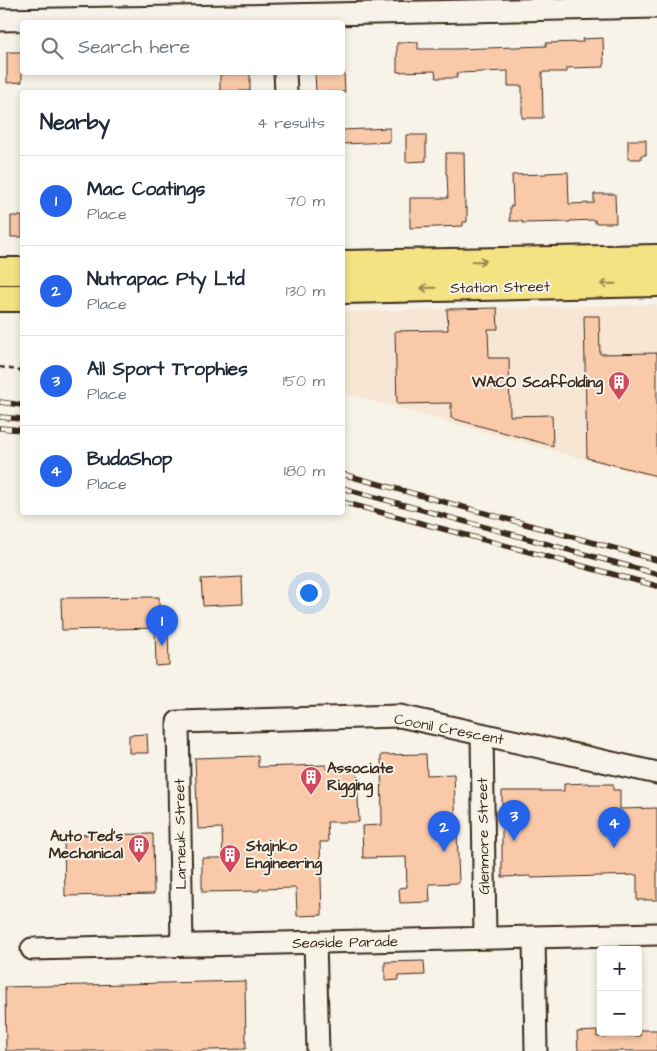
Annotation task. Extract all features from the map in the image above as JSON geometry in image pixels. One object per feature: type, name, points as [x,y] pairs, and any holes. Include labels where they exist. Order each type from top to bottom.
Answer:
[{"type":"main road","name":"Station Street","points":[[345,264],[657,258]]},
{"type":"main road","points":[[0,271],[20,271]]},
{"type":"main road","name":"Station Street","points":[[345,290],[657,283]]},
{"type":"main road","points":[[0,298],[20,298]]},
{"type":"street","points":[[0,20],[508,5],[657,7]]},
{"type":"street","points":[[285,75],[286,90]]},
{"type":"street","name":"Coonil Crescent","points":[[178,722],[400,716],[657,773]]},
{"type":"street","name":"Larneuk Street","points":[[178,722],[182,946]]},
{"type":"street","name":"Glenmore Street","points":[[482,734],[485,938]]},
{"type":"street","name":"Seaside Parade","points":[[32,949],[657,934]]},
{"type":"street","points":[[534,937],[536,1051]]},
{"type":"street","points":[[315,942],[318,1051]]},
{"type":"path","points":[[0,367],[20,371]]},
{"type":"shaded area","points":[[657,304],[657,479],[345,394],[345,312]]},
{"type":"building","points":[[603,38],[604,67],[567,68],[567,72],[542,72],[543,118],[522,118],[522,86],[508,86],[508,71],[457,73],[457,78],[436,78],[435,71],[397,72],[397,43],[418,42],[418,49],[456,49],[546,46],[546,43],[583,42],[582,39]]},
{"type":"building","points":[[7,52],[20,52],[20,75],[22,75],[22,82],[7,83]]},
{"type":"building","points":[[220,75],[250,75],[250,90],[220,90]]},
{"type":"building","points":[[315,75],[344,75],[345,90],[316,90]]},
{"type":"building","points":[[390,128],[390,142],[345,144],[345,130]]},
{"type":"building","points":[[406,135],[426,135],[426,161],[406,162]]},
{"type":"building","points":[[628,140],[646,140],[646,155],[641,155],[641,159],[628,159]]},
{"type":"building","points":[[446,153],[464,153],[467,222],[463,222],[463,226],[410,228],[410,198],[448,198]]},
{"type":"building","points":[[568,172],[569,204],[594,203],[594,194],[615,194],[616,223],[595,223],[595,220],[522,223],[522,221],[510,221],[510,206],[513,206],[512,175]]},
{"type":"building","points":[[11,216],[20,216],[20,237],[11,237]]},
{"type":"building","points":[[497,308],[498,329],[488,329],[489,358],[509,358],[510,416],[552,415],[553,446],[451,418],[451,403],[397,404],[395,331],[448,330],[447,309]]},
{"type":"building","name":"WACO Scaffolding","points":[[584,316],[599,316],[600,354],[657,353],[657,476],[587,458]]},
{"type":"building","points":[[242,577],[243,604],[203,606],[201,579]]},
{"type":"building","points":[[159,597],[159,628],[62,630],[61,598]]},
{"type":"building","points":[[168,628],[169,665],[156,666],[155,629]]},
{"type":"building","points":[[147,734],[148,753],[129,753],[129,735]]},
{"type":"building","points":[[426,754],[427,775],[454,774],[459,883],[429,884],[430,902],[400,903],[399,888],[407,887],[406,857],[363,858],[362,826],[382,825],[381,755]]},
{"type":"building","points":[[258,756],[258,767],[326,765],[326,769],[357,768],[359,822],[327,822],[328,842],[320,842],[322,915],[297,916],[296,888],[202,892],[202,858],[223,858],[222,828],[198,829],[195,758]]},
{"type":"building","points":[[564,784],[613,784],[613,790],[620,790],[620,809],[657,808],[657,900],[637,900],[637,875],[502,877],[502,791],[564,791]]},
{"type":"building","points":[[153,834],[154,894],[65,896],[64,835]]},
{"type":"building","points":[[424,961],[425,975],[398,976],[398,980],[385,981],[385,962]]},
{"type":"building","points":[[245,981],[246,1049],[6,1051],[5,987]]},
{"type":"building","points":[[642,1030],[657,1030],[657,1051],[578,1051],[577,1032],[597,1031],[597,1037],[642,1036]]},
{"type":"railway","points":[[0,402],[20,405]]},
{"type":"railway","points":[[0,417],[20,419]]},
{"type":"railway","points":[[0,428],[20,430]]},
{"type":"railway","points":[[345,475],[657,560]]},
{"type":"railway","points":[[345,489],[657,574]]},
{"type":"railway","points":[[345,503],[657,586]]},
{"type":"place","name":"WACO Scaffolding","points":[[619,401]]},
{"type":"place","name":"Mac Coatings","points":[[162,646]]},
{"type":"place","name":"Associate Rigging","points":[[311,796]]},
{"type":"place","name":"All Sport Trophies","points":[[514,841]]},
{"type":"place","name":"BudaShop","points":[[614,848]]},
{"type":"place","name":"Nutrapac Pty Ltd","points":[[444,852]]},
{"type":"place","name":"Auto Ted's Mechanical","points":[[139,864]]},
{"type":"place","name":"Stajnko Engineering","points":[[230,874]]}]
